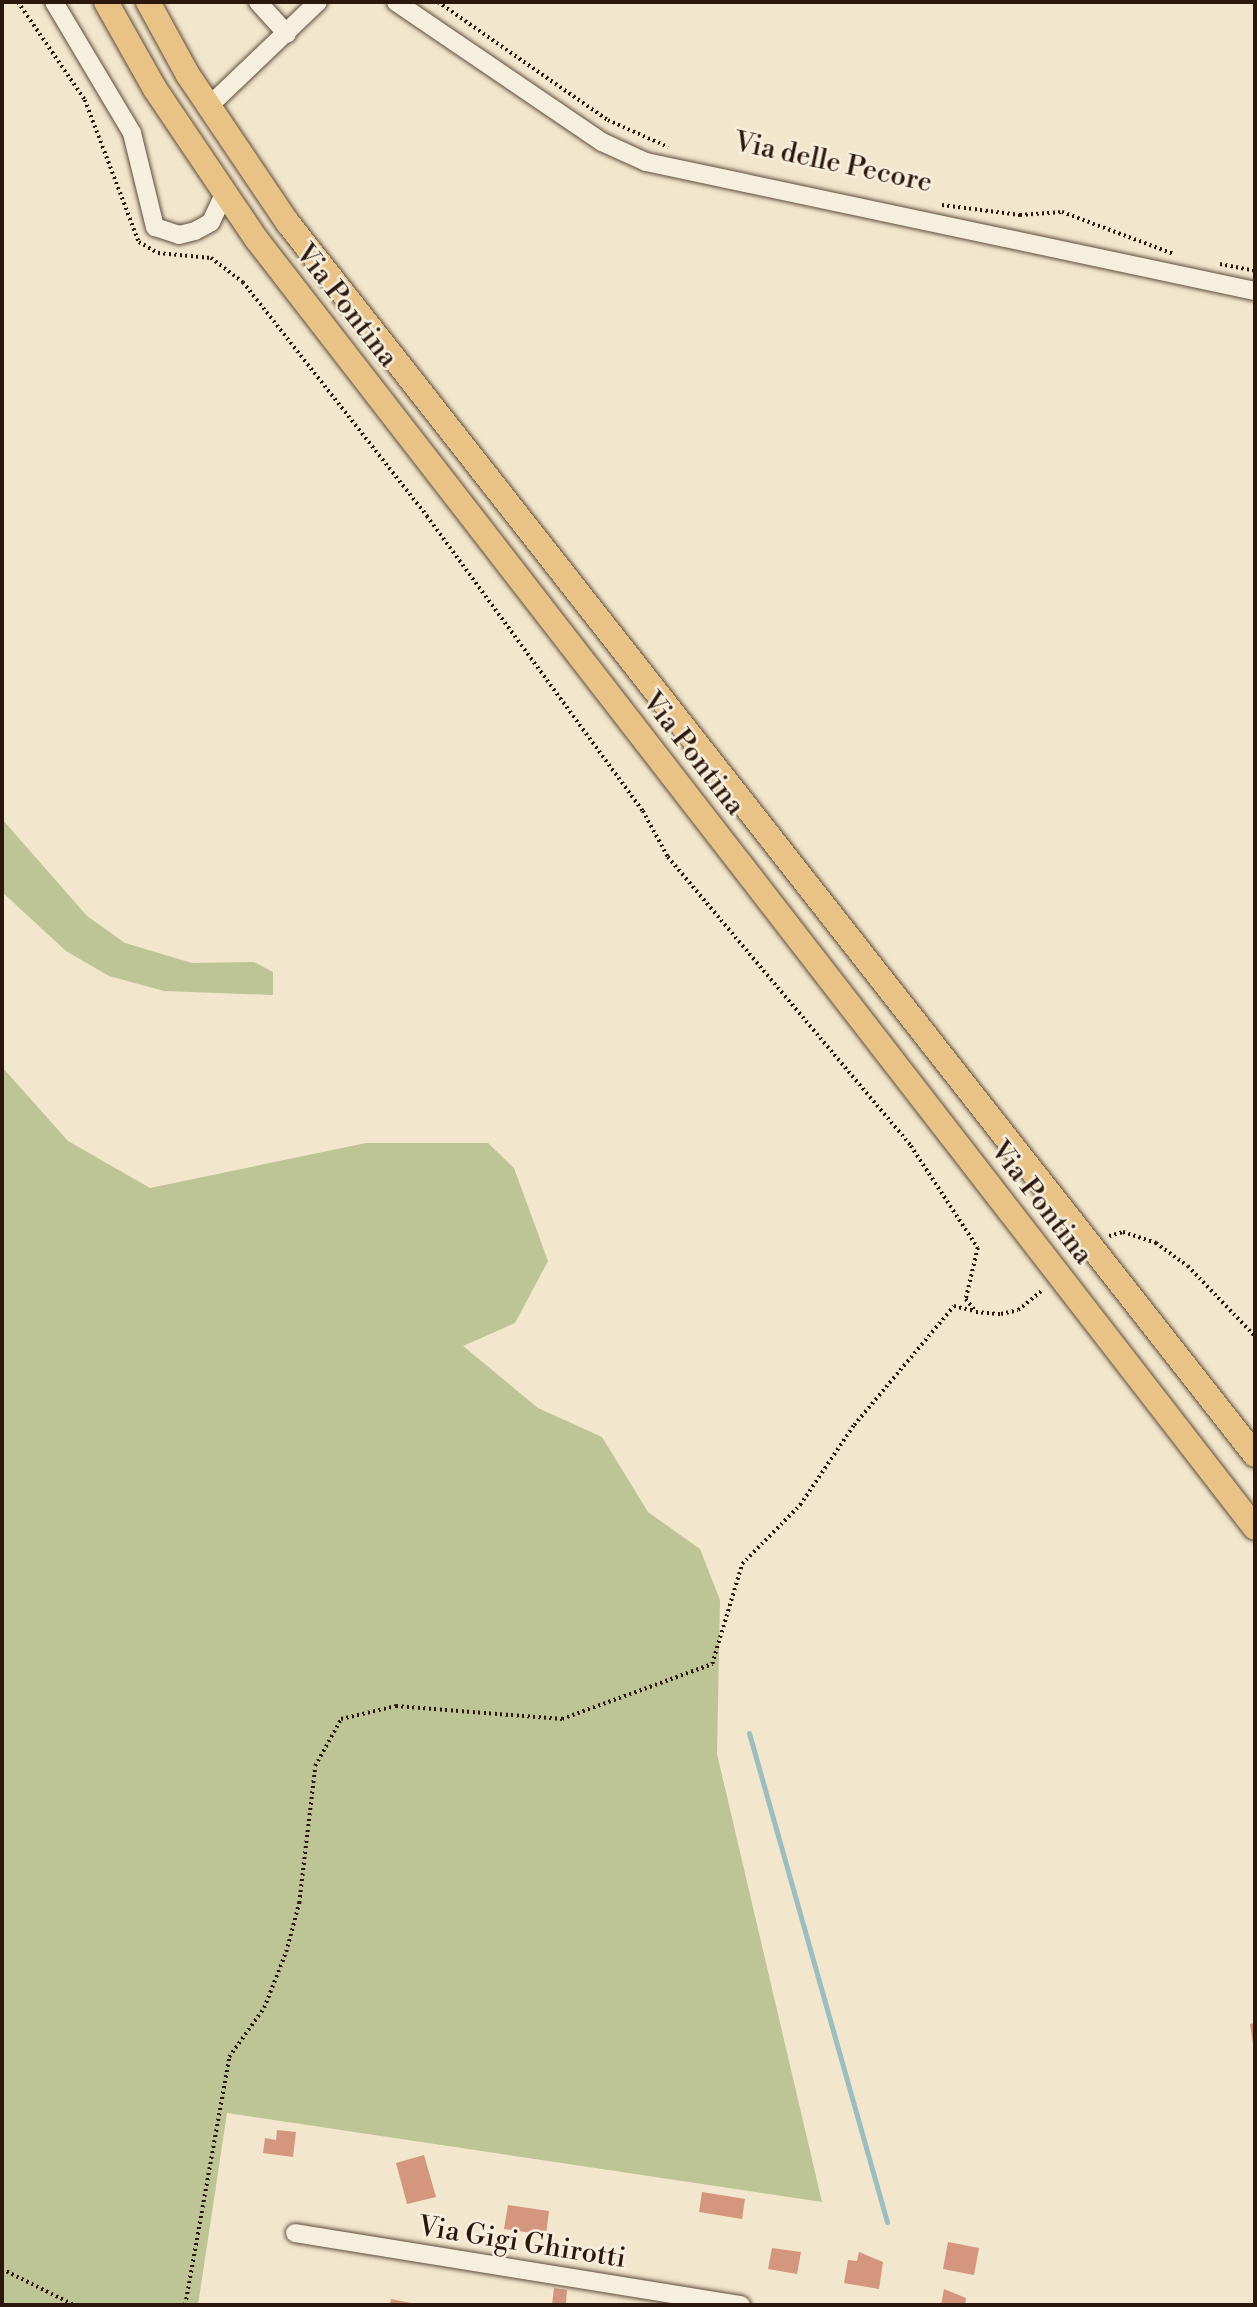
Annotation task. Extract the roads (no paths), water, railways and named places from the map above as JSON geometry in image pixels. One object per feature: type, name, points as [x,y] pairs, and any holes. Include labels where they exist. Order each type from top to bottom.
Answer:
[{"type":"highway","name":"Via Pontina","points":[[106,2],[224,194],[1255,1528]]},
{"type":"highway","name":"Via Pontina","points":[[148,2],[208,107],[409,380],[1255,1455]]},
{"type":"street","points":[[54,2],[132,132],[155,227],[179,235],[195,232],[211,222],[224,194]]},
{"type":"street","points":[[258,2],[287,34]]},
{"type":"street","points":[[208,107],[318,2]]},
{"type":"street","points":[[396,2],[602,142],[646,162],[1255,291]]},
{"type":"street","name":"Via Gigi Ghirotti","points":[[295,2233],[741,2305]]},
{"type":"waterway","points":[[749,1733],[887,2222]]}]
